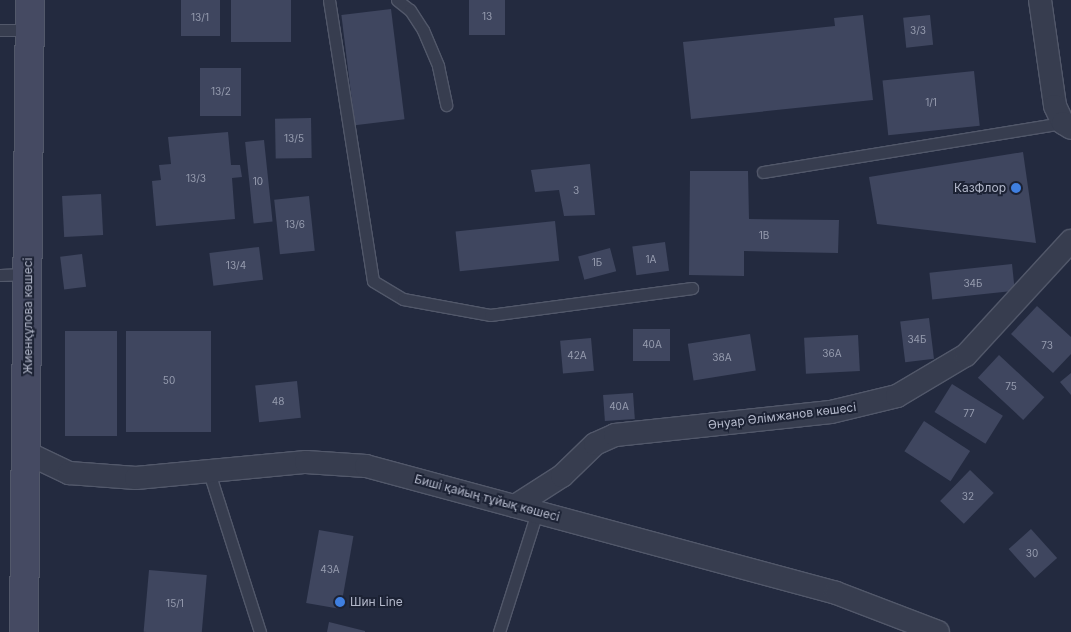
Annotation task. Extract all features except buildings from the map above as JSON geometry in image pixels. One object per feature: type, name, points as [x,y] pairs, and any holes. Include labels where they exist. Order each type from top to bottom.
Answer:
[{"type":"street","name":"Жиенқұлова көшесі","points":[[24,632],[29,274],[30,0]]},
{"type":"street","points":[[1040,0],[1055,106],[1067,125]]},
{"type":"street","name":"Әнуар Әлімжанов көшесі","points":[[516,506],[562,476],[595,444],[615,435],[831,412],[897,396],[966,356],[1071,241]]},
{"type":"street","name":"Биші қайың тұйық көшесі","points":[[27,453],[68,473],[136,478],[208,469],[306,462],[366,466],[836,593],[938,632]]},
{"type":"lane","points":[[329,0],[373,281],[403,299],[490,315],[692,288]]},
{"type":"lane","points":[[397,0],[410,10],[423,30],[438,66],[446,105]]},
{"type":"lane","points":[[0,30],[30,30]]},
{"type":"lane","points":[[763,172],[1067,125]]},
{"type":"lane","points":[[0,275],[29,274]]},
{"type":"lane","points":[[208,469],[260,632]]},
{"type":"lane","points":[[499,632],[537,512]]},
{"type":"place","name":"КазФлор","points":[[1016,188]]},
{"type":"place","name":"Шин Line","points":[[340,602]]}]
